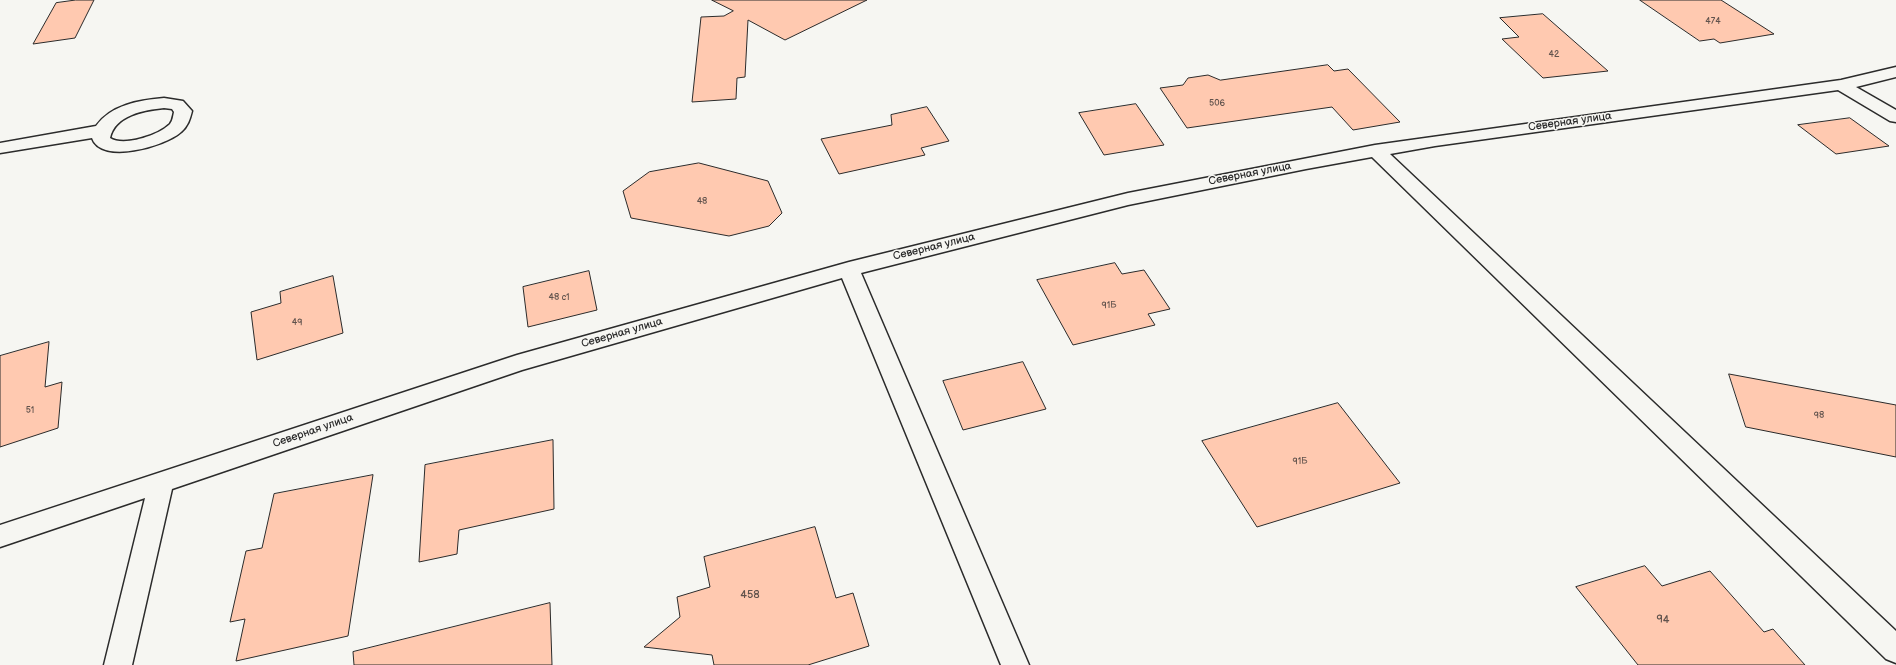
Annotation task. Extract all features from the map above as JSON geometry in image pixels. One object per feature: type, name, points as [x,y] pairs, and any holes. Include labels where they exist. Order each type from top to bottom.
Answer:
[{"type":"street","name":"Северная улица","points":[[0,536],[517,363],[849,269],[1128,199],[1375,150],[1841,85],[1896,72]]},
{"type":"street","points":[[1841,85],[1896,117]]},
{"type":"street","points":[[0,148],[101,131]]},
{"type":"street","points":[[1375,150],[1896,650]]},
{"type":"street","points":[[849,269],[1015,665]]},
{"type":"street","points":[[118,665],[161,482]]},
{"type":"building","points":[[76,0],[94,0],[75,38],[33,44],[56,3]]},
{"type":"building","points":[[712,0],[867,0],[785,40],[748,20],[745,77],[737,78],[736,99],[692,102],[701,17],[724,16],[733,11]]},
{"type":"building","points":[[1640,0],[1721,0],[1774,34],[1720,43],[1714,39],[1700,41]]},
{"type":"building","points":[[1543,14],[1608,71],[1543,78],[1502,39],[1519,37],[1500,18]]},
{"type":"building","points":[[1328,65],[1334,71],[1348,69],[1400,122],[1353,130],[1332,107],[1187,128],[1160,88],[1183,85],[1188,78],[1208,75],[1220,80]]},
{"type":"building","points":[[1136,104],[1164,145],[1104,155],[1079,113]]},
{"type":"building","points":[[927,107],[949,141],[921,148],[925,155],[839,174],[821,139],[892,125],[891,115]]},
{"type":"building","points":[[1850,118],[1889,146],[1836,154],[1798,125]]},
{"type":"building","points":[[699,163],[768,181],[782,213],[769,226],[729,236],[631,218],[623,191],[649,172]]},
{"type":"building","points":[[1115,263],[1122,274],[1144,270],[1170,309],[1148,314],[1155,325],[1073,345],[1037,280]]},
{"type":"building","points":[[589,271],[597,310],[528,327],[523,287]]},
{"type":"building","points":[[333,276],[343,333],[257,360],[251,312],[281,303],[280,292]]},
{"type":"building","points":[[49,342],[45,387],[62,382],[58,428],[0,447],[0,356]]},
{"type":"building","points":[[1023,362],[1046,409],[963,430],[943,381]]},
{"type":"building","points":[[1729,374],[1896,405],[1896,457],[1746,427]]},
{"type":"building","points":[[1338,403],[1400,483],[1257,527],[1202,441]]},
{"type":"building","points":[[553,440],[554,509],[459,530],[457,554],[419,562],[425,465]]},
{"type":"building","points":[[373,475],[348,636],[236,661],[245,619],[230,622],[246,551],[262,548],[274,494]]},
{"type":"building","points":[[815,527],[836,598],[853,593],[869,646],[808,665],[714,665],[712,655],[644,647],[680,617],[677,597],[710,587],[704,557]]},
{"type":"building","points":[[1645,566],[1662,586],[1710,571],[1764,632],[1773,629],[1805,665],[1638,665],[1576,587]]},
{"type":"building","points":[[550,603],[552,665],[354,665],[353,652]]}]
